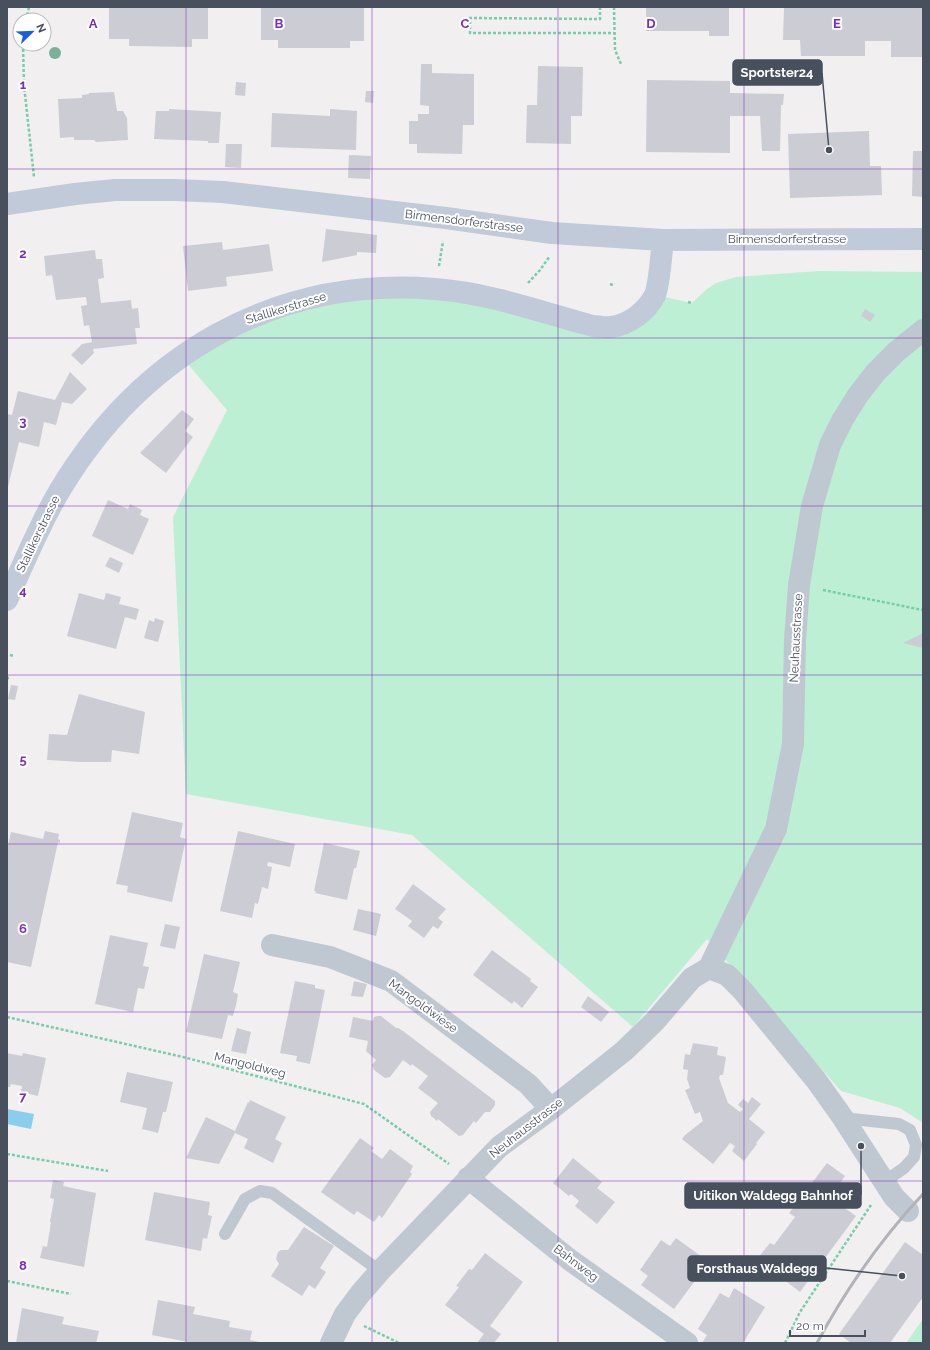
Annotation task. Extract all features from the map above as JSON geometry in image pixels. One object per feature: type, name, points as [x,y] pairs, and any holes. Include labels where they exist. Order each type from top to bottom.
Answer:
[{"type":"main road","name":"Birmensdorferstrasse","points":[[7,204],[75,194],[115,190],[153,189],[216,192],[439,217],[552,232],[663,240],[923,239]]},
{"type":"main road","name":"Stallikerstrasse","points":[[7,600],[48,511],[78,462],[97,436],[113,417],[155,377],[181,356],[209,339],[240,322],[303,300],[328,294],[365,289],[404,287],[436,289],[472,294],[593,326],[610,328],[619,326],[638,316],[646,308],[655,294],[660,269],[663,240]]},
{"type":"street","name":"Neuhausstrasse","points":[[331,1343],[345,1314],[360,1294],[380,1271],[499,1147],[551,1109],[624,1051],[655,1021],[692,978],[709,968],[776,829],[793,744],[795,640],[799,585],[812,506],[830,445],[843,419],[858,395],[876,372],[896,352],[923,330]]},
{"type":"street","name":"Mangoldwiese","points":[[272,945],[330,957],[362,968],[391,982],[528,1084],[551,1109]]},
{"type":"street","points":[[709,968],[727,975],[743,991],[816,1080],[843,1118],[894,1197],[908,1211]]},
{"type":"street","name":"Bahnweg","points":[[468,1178],[570,1260],[677,1338],[687,1343]]},
{"type":"lane","points":[[843,1118],[899,1124],[910,1130],[916,1145],[914,1157],[904,1168],[884,1182]]},
{"type":"lane","points":[[225,1234],[245,1199],[260,1192],[272,1193],[380,1271]]},
{"type":"path","points":[[600,7],[600,19],[470,18],[470,32],[614,34]]},
{"type":"path","points":[[614,7],[615,50],[621,64]]},
{"type":"path","points":[[23,52],[24,85],[33,166]]},
{"type":"path","points":[[440,263],[442,246]]},
{"type":"path","points":[[522,286],[534,277],[550,257]]},
{"type":"path","points":[[799,585],[923,610]]},
{"type":"path","name":"Mangoldweg","points":[[7,1017],[183,1057],[364,1104],[468,1178]]},
{"type":"path","points":[[7,1154],[108,1171]]},
{"type":"path","points":[[785,1343],[800,1312],[869,1208],[884,1182]]},
{"type":"path","points":[[7,1281],[71,1294]]},
{"type":"path","points":[[345,1314],[365,1327],[399,1343]]},
{"type":"green space","points":[[819,271],[923,272],[923,1123],[900,1108],[841,1091],[707,939],[633,1027],[412,835],[186,794],[173,517],[227,410],[181,356],[240,322],[404,287],[610,328],[655,295],[692,303],[716,283],[736,277]]},
{"type":"green space","points":[[923,1319],[923,1343],[906,1343]]},
{"type":"water","points":[[7,1109],[34,1114],[31,1129],[7,1124]]},
{"type":"building","points":[[109,7],[208,7],[208,39],[192,39],[192,47],[129,46],[129,39],[109,39]]},
{"type":"building","points":[[261,7],[364,7],[364,41],[350,41],[350,48],[278,48],[278,40],[261,40]]},
{"type":"building","points":[[646,7],[729,7],[729,36],[709,36],[709,31],[646,31]]},
{"type":"building","points":[[784,7],[923,7],[923,57],[891,57],[891,41],[865,41],[865,56],[801,56],[800,40],[783,40]]},
{"type":"building","points":[[421,64],[432,64],[432,73],[474,74],[474,125],[463,125],[462,154],[417,153],[417,144],[409,144],[409,121],[418,121],[418,114],[429,114],[429,106],[420,105]]},
{"type":"building","points":[[538,66],[583,67],[582,116],[571,116],[571,144],[526,143],[527,105],[537,105]]},
{"type":"building","points":[[647,80],[730,81],[730,93],[784,94],[783,105],[781,105],[780,151],[762,151],[760,116],[730,116],[730,153],[646,152]]},
{"type":"building","points":[[236,82],[246,83],[245,96],[235,95]]},
{"type":"building","points":[[366,91],[374,91],[373,103],[365,102]]},
{"type":"building","points":[[114,92],[117,111],[123,111],[127,118],[128,140],[96,142],[94,140],[74,140],[74,137],[60,138],[58,99],[82,98],[82,95],[89,93]]},
{"type":"building","points":[[169,109],[221,112],[219,143],[208,143],[208,141],[154,139],[156,111],[169,111]]},
{"type":"building","points":[[330,109],[357,111],[356,150],[271,147],[272,113],[330,116]]},
{"type":"building","points":[[869,131],[870,166],[881,166],[882,195],[790,198],[788,134]]},
{"type":"building","points":[[226,144],[242,144],[241,168],[225,167]]},
{"type":"building","points":[[913,151],[923,151],[923,197],[912,196]]},
{"type":"building","points":[[349,155],[371,156],[370,179],[348,178]]},
{"type":"building","points":[[326,229],[377,235],[376,253],[357,252],[357,255],[322,262]]},
{"type":"building","points":[[222,242],[223,250],[269,244],[273,271],[226,277],[227,286],[188,291],[183,246]]},
{"type":"building","points":[[95,250],[96,259],[102,259],[104,278],[98,279],[101,303],[131,300],[132,309],[138,308],[140,328],[135,328],[137,344],[93,349],[94,353],[82,365],[71,355],[82,344],[92,342],[89,325],[84,326],[81,306],[87,305],[86,297],[56,300],[52,275],[46,276],[44,256]]},
{"type":"building","points":[[865,309],[875,315],[870,322],[861,316]]},
{"type":"building","points":[[70,372],[87,389],[72,404],[62,402],[56,425],[44,422],[39,447],[19,442],[7,491],[7,414],[12,415],[18,391],[55,400]]},
{"type":"building","points":[[182,410],[194,419],[185,431],[193,437],[166,473],[140,453]]},
{"type":"building","points":[[108,500],[128,509],[130,504],[142,510],[140,515],[149,519],[133,555],[92,536]]},
{"type":"building","points":[[110,557],[123,563],[119,573],[105,566]]},
{"type":"building","points":[[79,593],[104,600],[106,593],[121,597],[119,604],[139,609],[136,620],[125,617],[116,649],[67,636]]},
{"type":"building","points":[[155,618],[164,621],[158,642],[144,638],[149,620],[154,622]]},
{"type":"building","points":[[923,633],[923,648],[903,643]]},
{"type":"building","points":[[11,685],[18,686],[15,700],[8,699]]},
{"type":"building","points":[[79,694],[145,712],[139,754],[112,750],[111,762],[47,760],[49,734],[67,735]]},
{"type":"building","points":[[132,812],[183,823],[180,837],[186,839],[172,902],[127,892],[128,886],[116,884]]},
{"type":"building","points":[[45,831],[59,834],[58,839],[60,840],[60,843],[58,842],[31,967],[7,962],[7,850],[11,832],[43,839]]},
{"type":"building","points":[[238,831],[295,844],[290,867],[268,862],[267,866],[272,867],[268,889],[262,887],[258,904],[255,903],[252,918],[220,911]]},
{"type":"building","points":[[324,843],[360,851],[356,868],[354,868],[347,900],[315,893],[316,891],[314,891]]},
{"type":"building","points":[[413,884],[446,909],[438,918],[443,922],[438,929],[433,926],[424,938],[408,926],[412,921],[395,909]]},
{"type":"building","points":[[358,909],[381,914],[376,936],[353,930]]},
{"type":"building","points":[[165,924],[180,927],[175,949],[160,946]]},
{"type":"building","points":[[110,935],[148,943],[143,966],[149,967],[144,989],[138,988],[133,1012],[95,1004]]},
{"type":"building","points":[[492,950],[531,979],[530,981],[538,987],[522,1008],[514,1001],[512,1004],[473,975]]},
{"type":"building","points":[[204,954],[240,962],[233,992],[238,994],[236,1005],[233,1016],[228,1015],[222,1039],[186,1032]]},
{"type":"building","points":[[295,981],[315,985],[315,988],[325,990],[310,1064],[296,1061],[297,1056],[280,1053]]},
{"type":"building","points":[[354,981],[367,984],[363,997],[351,996]]},
{"type":"building","points":[[588,996],[609,1012],[601,1022],[581,1007]]},
{"type":"building","points":[[381,1016],[396,1028],[403,1031],[495,1101],[495,1105],[490,1112],[485,1112],[476,1123],[474,1121],[463,1135],[459,1136],[438,1119],[437,1121],[431,1116],[430,1112],[438,1103],[418,1088],[428,1076],[412,1064],[411,1066],[403,1060],[390,1077],[385,1078],[374,1070],[372,1065],[376,1060],[366,1051],[368,1041],[349,1037],[353,1017],[373,1021],[374,1017]]},
{"type":"building","points":[[237,1028],[251,1032],[246,1054],[231,1051]]},
{"type":"building","points":[[693,1043],[718,1047],[717,1055],[726,1057],[723,1075],[720,1075],[719,1078],[728,1103],[740,1112],[743,1109],[738,1105],[743,1099],[748,1103],[752,1097],[761,1104],[749,1119],[765,1132],[744,1161],[732,1151],[735,1146],[730,1143],[713,1164],[682,1139],[703,1121],[700,1112],[695,1114],[685,1090],[690,1088],[687,1079],[688,1070],[683,1069],[685,1054],[690,1055]]},
{"type":"building","points":[[7,1053],[22,1056],[23,1053],[46,1058],[38,1096],[21,1092],[22,1086],[11,1084],[10,1087],[7,1087]]},
{"type":"building","points":[[127,1072],[173,1082],[166,1112],[163,1112],[158,1133],[142,1129],[147,1108],[120,1102]]},
{"type":"building","points":[[250,1100],[286,1117],[275,1139],[282,1143],[273,1163],[244,1148],[248,1139],[235,1133],[219,1164],[186,1158],[206,1117],[235,1131]]},
{"type":"building","points":[[360,1138],[374,1148],[371,1151],[382,1159],[390,1149],[413,1166],[410,1172],[412,1174],[382,1218],[379,1215],[374,1222],[357,1211],[354,1215],[321,1192]]},
{"type":"building","points":[[573,1158],[602,1182],[597,1188],[615,1202],[597,1224],[575,1206],[579,1201],[571,1194],[569,1196],[553,1183]]},
{"type":"building","points":[[827,1163],[845,1176],[832,1194],[839,1199],[836,1202],[856,1216],[800,1292],[757,1259],[770,1243],[774,1245],[795,1217],[789,1213]]},
{"type":"building","points":[[53,1180],[64,1182],[63,1186],[96,1193],[84,1267],[40,1258],[43,1246],[47,1247],[54,1199],[50,1198]]},
{"type":"building","points":[[154,1192],[210,1202],[208,1215],[212,1216],[207,1239],[203,1238],[201,1251],[145,1240]]},
{"type":"building","points":[[304,1227],[334,1246],[320,1268],[326,1272],[315,1289],[309,1285],[302,1296],[271,1276],[279,1264],[276,1259],[278,1252],[281,1250],[288,1250]]},
{"type":"building","points":[[676,1238],[709,1262],[674,1309],[641,1285],[648,1276],[640,1270],[661,1240],[670,1246]]},
{"type":"building","points":[[905,1242],[923,1255],[923,1297],[890,1343],[851,1343],[839,1334]]},
{"type":"building","points":[[485,1253],[523,1282],[490,1326],[501,1334],[494,1343],[477,1343],[484,1334],[445,1305],[459,1287],[456,1286],[469,1269],[472,1270]]},
{"type":"building","points":[[734,1288],[765,1307],[743,1343],[702,1343],[707,1335],[698,1329],[720,1293],[729,1298]]},
{"type":"building","points":[[158,1300],[195,1307],[193,1314],[230,1321],[229,1327],[252,1331],[250,1340],[264,1343],[188,1343],[152,1335]]},
{"type":"building","points":[[22,1308],[64,1317],[62,1324],[99,1331],[96,1343],[16,1343]]},
{"type":"railway","points":[[817,1343],[840,1303],[865,1265],[923,1194]]},
{"type":"place","name":"Sportster24","points":[[829,150]]},
{"type":"place","name":"Uitikon Waldegg Bahnhof","points":[[861,1146]]},
{"type":"place","name":"Forsthaus Waldegg","points":[[902,1276]]}]
